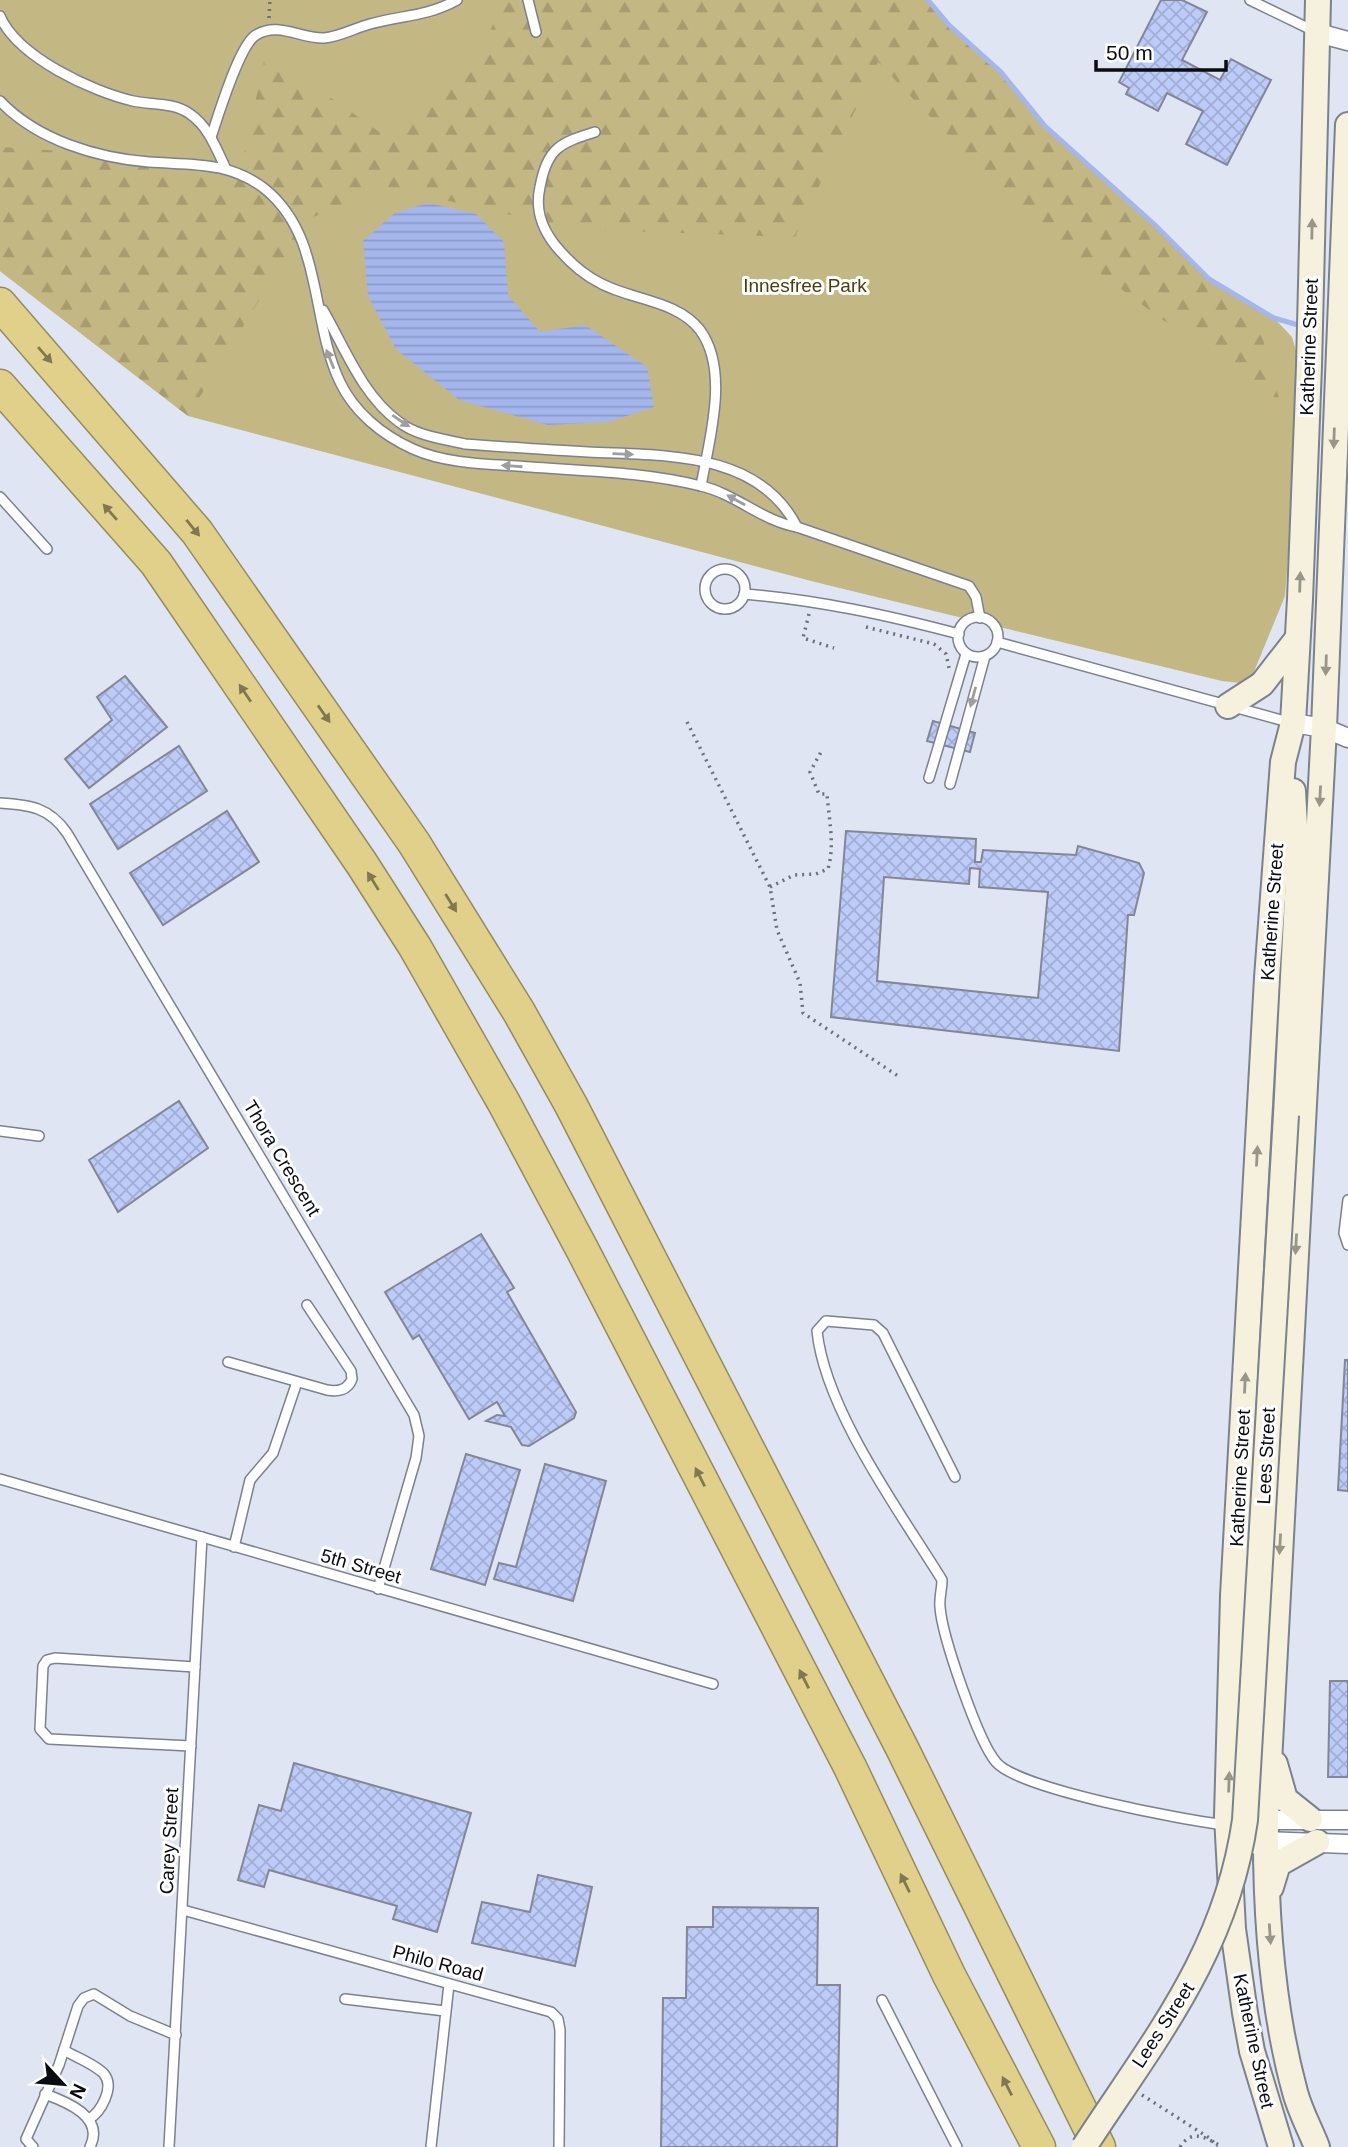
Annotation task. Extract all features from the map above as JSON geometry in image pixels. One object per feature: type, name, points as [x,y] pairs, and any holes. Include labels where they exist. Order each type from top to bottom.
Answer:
[{"type":"highway","points":[[0,304],[197,532],[414,843],[519,1012],[578,1118],[902,1748],[1099,2147]]},
{"type":"highway","points":[[0,386],[156,563],[362,864],[415,947],[504,1103],[588,1262],[850,1767],[949,1975],[1039,2147]]},
{"type":"main road","name":"Katherine Street","points":[[1281,2147],[1245,2013],[1233,1929],[1228,1825],[1233,1596],[1258,1125],[1282,774],[1293,723],[1309,366],[1318,0]]},
{"type":"main road","name":"Katherine Street","points":[[1317,2147],[1295,2094],[1279,2017],[1266,1830],[1324,728],[1336,370],[1348,125]]},
{"type":"main road","points":[[1228,706],[1262,684],[1297,639]]},
{"type":"main road","name":"Lees Street","points":[[1084,2147],[1202,1962],[1226,1906],[1238,1865],[1245,1820],[1298,878],[1293,723]]},
{"type":"main road","points":[[1269,1894],[1279,1864],[1314,1830],[1280,1791],[1270,1732]]},
{"type":"street","points":[[1318,33],[1348,41]]},
{"type":"street","points":[[1293,723],[1324,728],[1348,738]]},
{"type":"street","points":[[1228,1825],[1266,1830],[1314,1830],[1348,1821]]},
{"type":"street","points":[[1230,1850],[1266,1830]]},
{"type":"street","points":[[1314,1830],[1348,1844]]},
{"type":"lane","points":[[211,137],[248,42],[256,35],[270,30],[324,38],[372,23],[420,16],[457,0]]},
{"type":"lane","points":[[528,0],[536,32]]},
{"type":"lane","points":[[1250,0],[1318,33]]},
{"type":"lane","points":[[1,21],[49,65],[82,85],[134,101],[185,110],[200,121],[225,167]]},
{"type":"lane","points":[[0,101],[26,123],[85,150],[135,161],[225,167],[265,189],[290,219],[304,245],[321,306],[326,351],[348,400],[365,417],[413,449],[477,463],[644,477],[701,486],[728,495],[777,524],[797,527],[969,586],[976,597],[980,618]]},
{"type":"lane","points":[[595,132],[568,140],[550,155],[544,166],[537,201],[538,216],[551,240],[572,264],[601,284],[683,315],[700,330],[712,360],[714,387],[701,486]]},
{"type":"lane","points":[[321,306],[361,380],[380,405],[400,423],[430,436],[465,444],[538,450],[676,455],[705,462],[734,471],[764,486],[787,507],[797,527]]},
{"type":"lane","points":[[0,497],[47,549]]},
{"type":"lane","points":[[728,569],[740,575],[744,594],[737,604],[726,609],[713,605],[705,589],[715,572],[728,569]]},
{"type":"lane","points":[[744,594],[809,599],[867,610],[958,634]]},
{"type":"lane","points":[[929,778],[966,654],[959,643],[958,634],[967,621],[980,618],[992,624],[997,642]]},
{"type":"lane","points":[[950,784],[985,656],[997,642]]},
{"type":"lane","points":[[997,642],[1293,723]]},
{"type":"lane","points":[[966,654],[985,656]]},
{"type":"lane","name":"Thora Crescent","points":[[0,803],[39,807],[51,813],[67,833],[414,1415],[419,1436],[416,1458],[378,1589]]},
{"type":"lane","points":[[0,1132],[39,1136]]},
{"type":"lane","points":[[1348,1200],[1344,1233],[1348,1245]]},
{"type":"lane","points":[[228,1363],[336,1392],[348,1387],[352,1379],[351,1371],[307,1305]]},
{"type":"lane","points":[[955,1477],[883,1334],[874,1325],[826,1321],[817,1331],[819,1352],[854,1437],[942,1580],[939,1602],[951,1657],[996,1763],[1012,1773],[1062,1791],[1198,1822],[1228,1825]]},
{"type":"lane","points":[[234,1547],[250,1480],[273,1453],[297,1382]]},
{"type":"lane","name":"5th Street","points":[[0,1479],[713,1685]]},
{"type":"lane","name":"Carey Street","points":[[169,2147],[202,1537]]},
{"type":"lane","points":[[191,1746],[49,1739],[40,1729],[42,1678],[43,1666],[47,1660],[55,1658],[195,1667]]},
{"type":"lane","name":"Philo Road","points":[[183,1910],[551,2012],[558,2019],[559,2147]]},
{"type":"lane","points":[[431,2147],[449,1984]]},
{"type":"lane","points":[[33,2147],[26,2139],[64,2050],[78,2006],[85,1998],[94,1994],[130,2016],[176,2035]]},
{"type":"lane","points":[[345,1999],[445,2011]]},
{"type":"lane","points":[[883,2000],[957,2147]]},
{"type":"lane","points":[[64,2050],[104,2074],[107,2082],[105,2100],[97,2114],[89,2119]]},
{"type":"lane","points":[[45,2094],[78,2109],[89,2119],[93,2140],[90,2147]]},
{"type":"path","points":[[270,0],[270,30]]},
{"type":"path","points":[[820,615],[809,612],[803,638],[834,649]]},
{"type":"path","points":[[857,625],[934,644],[946,654],[948,668],[961,671]]},
{"type":"path","points":[[688,722],[770,887],[777,930],[800,983],[803,1013],[898,1076]]},
{"type":"path","points":[[770,887],[794,875],[816,874],[828,869],[834,848],[830,834],[827,794],[818,794],[810,772],[821,752]]},
{"type":"path","points":[[1139,2093],[1211,2138],[1217,2147]]},
{"type":"path","points":[[1180,2147],[1189,2137],[1203,2136],[1222,2147]]},
{"type":"green space","name":"Innesfree Park","points":[[0,0],[928,0],[949,25],[1001,72],[1045,126],[1154,224],[1209,279],[1274,318],[1292,337],[1302,371],[1285,596],[1249,684],[1222,681],[815,582],[188,416],[0,271]]},
{"type":"green space","points":[[504,0],[928,0],[949,25],[1001,72],[1045,126],[1154,224],[1208,278],[1254,306],[1280,402],[1135,300],[1079,257],[984,171],[878,62],[795,237],[571,229],[384,186],[309,219],[188,416],[0,271],[0,147],[242,163],[266,52],[388,138],[474,66]]},
{"type":"water","points":[[428,203],[476,214],[504,242],[508,295],[540,332],[585,325],[647,367],[654,407],[608,422],[548,425],[459,400],[396,349],[368,296],[363,241],[395,213]]},
{"type":"building","points":[[1161,0],[1182,0],[1207,12],[1182,60],[1220,80],[1231,59],[1271,80],[1227,165],[1186,144],[1203,111],[1167,93],[1158,111],[1126,94],[1129,88],[1119,82]]},
{"type":"building","points":[[125,676],[167,727],[89,788],[65,759],[112,720],[97,697]]},
{"type":"building","points":[[933,721],[975,733],[970,752],[927,741]]},
{"type":"building","points":[[179,746],[207,791],[118,849],[90,804]]},
{"type":"building","points":[[227,811],[259,862],[163,925],[130,873]]},
{"type":"building","points":[[846,831],[976,839],[975,862],[981,862],[983,850],[1076,855],[1078,846],[1139,863],[1144,873],[1134,915],[1128,915],[1119,1051],[831,1017]],"holes":[[[970,868],[980,869],[979,887],[1048,892],[1038,998],[877,981],[884,877],[969,884]]]},
{"type":"building","points":[[179,1101],[208,1148],[118,1212],[89,1160]]},
{"type":"building","points":[[481,1234],[514,1288],[507,1292],[576,1412],[574,1418],[529,1446],[522,1445],[511,1427],[486,1421],[497,1415],[505,1416],[497,1402],[469,1419],[419,1335],[413,1339],[385,1292]]},
{"type":"building","points":[[1345,1360],[1348,1360],[1348,1491],[1338,1490]]},
{"type":"building","points":[[466,1454],[520,1470],[485,1585],[431,1569]]},
{"type":"building","points":[[545,1464],[606,1481],[573,1601],[494,1579],[499,1563],[516,1567]]},
{"type":"building","points":[[1330,1681],[1348,1681],[1348,1777],[1328,1777]]},
{"type":"building","points":[[294,1763],[471,1813],[437,1932],[393,1919],[397,1906],[269,1870],[264,1887],[238,1880],[259,1805],[281,1811]]},
{"type":"building","points":[[538,1875],[592,1887],[575,1966],[472,1943],[482,1902],[530,1912]]},
{"type":"building","points":[[713,1907],[818,1908],[817,1985],[840,1985],[837,2147],[661,2147],[663,1998],[686,1998],[687,1927],[713,1927]]},
{"type":"waterway","points":[[928,0],[949,25],[1001,72],[1045,126],[1154,224],[1209,279],[1274,318],[1305,327]]}]
